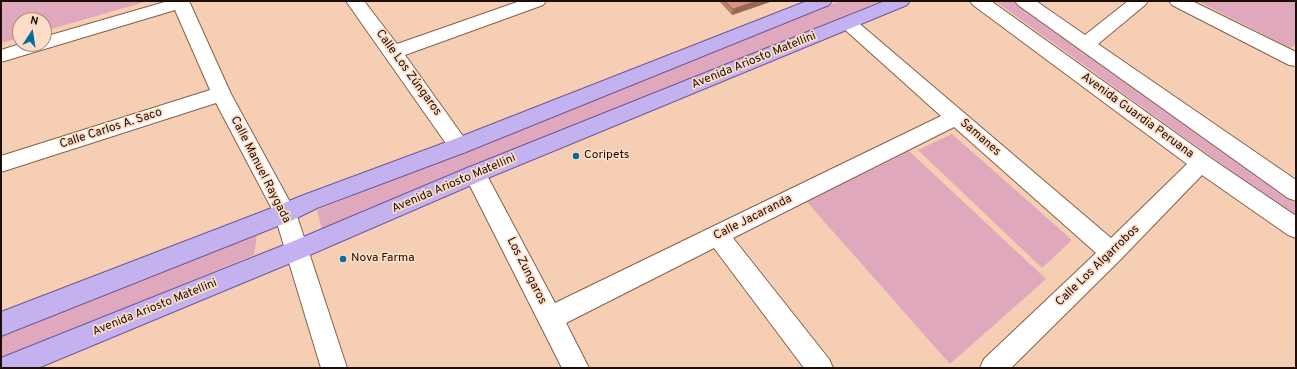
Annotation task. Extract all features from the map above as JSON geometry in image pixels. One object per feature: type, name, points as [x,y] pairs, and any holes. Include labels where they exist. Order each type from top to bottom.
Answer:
[{"type":"main road","points":[[1,324],[285,213],[309,202],[459,146],[823,1]]},
{"type":"main road","name":"Avenida Ariosto Matellini","points":[[7,368],[297,250],[475,174],[901,1]]},
{"type":"street","name":"Calle Los Zúngaros","points":[[355,1],[459,146]]},
{"type":"street","points":[[393,52],[537,1]]},
{"type":"street","name":"Avenida Guardia Peruana","points":[[979,1],[1202,163],[1296,228]]},
{"type":"street","points":[[1024,1],[1296,192]]},
{"type":"street","points":[[1085,44],[1139,1]]},
{"type":"street","points":[[1178,1],[1296,60]]},
{"type":"street","points":[[52,41],[180,2]]},
{"type":"street","name":"Calle Manuel Raygada","points":[[180,2],[221,94],[285,213],[334,368]]},
{"type":"street","name":"Samanes","points":[[848,23],[1112,252]]},
{"type":"street","points":[[1,56],[15,52]]},
{"type":"street","name":"Calle Carlos A. Saco","points":[[1,164],[221,94]]},
{"type":"street","name":"Calle Jacaranda","points":[[550,318],[956,117]]},
{"type":"street","name":"Calle Los Algarrobos","points":[[993,368],[1202,163]]},
{"type":"street","name":"Los Zungaros","points":[[475,174],[576,368]]},
{"type":"street","points":[[718,236],[820,368]]},
{"type":"shaded area","points":[[1,1],[148,1],[52,29],[52,12],[12,12],[12,40],[1,43]]},
{"type":"shaded area","points":[[840,1],[881,1],[322,230],[317,210]]},
{"type":"shaded area","points":[[995,1],[1015,1],[1296,204],[1296,218]]},
{"type":"shaded area","points":[[1197,1],[1296,1],[1296,44],[1291,48]]},
{"type":"shaded area","points":[[952,134],[1072,240],[1042,268],[918,150]]},
{"type":"shaded area","points":[[909,151],[1046,279],[950,364],[807,202]]},
{"type":"shaded area","points":[[257,234],[254,255],[1,359],[1,333]]},
{"type":"building","points":[[725,1],[757,1],[733,9]]},
{"type":"place","name":"Coripets","points":[[576,156]]},
{"type":"place","name":"Nova Farma","points":[[343,259]]}]
